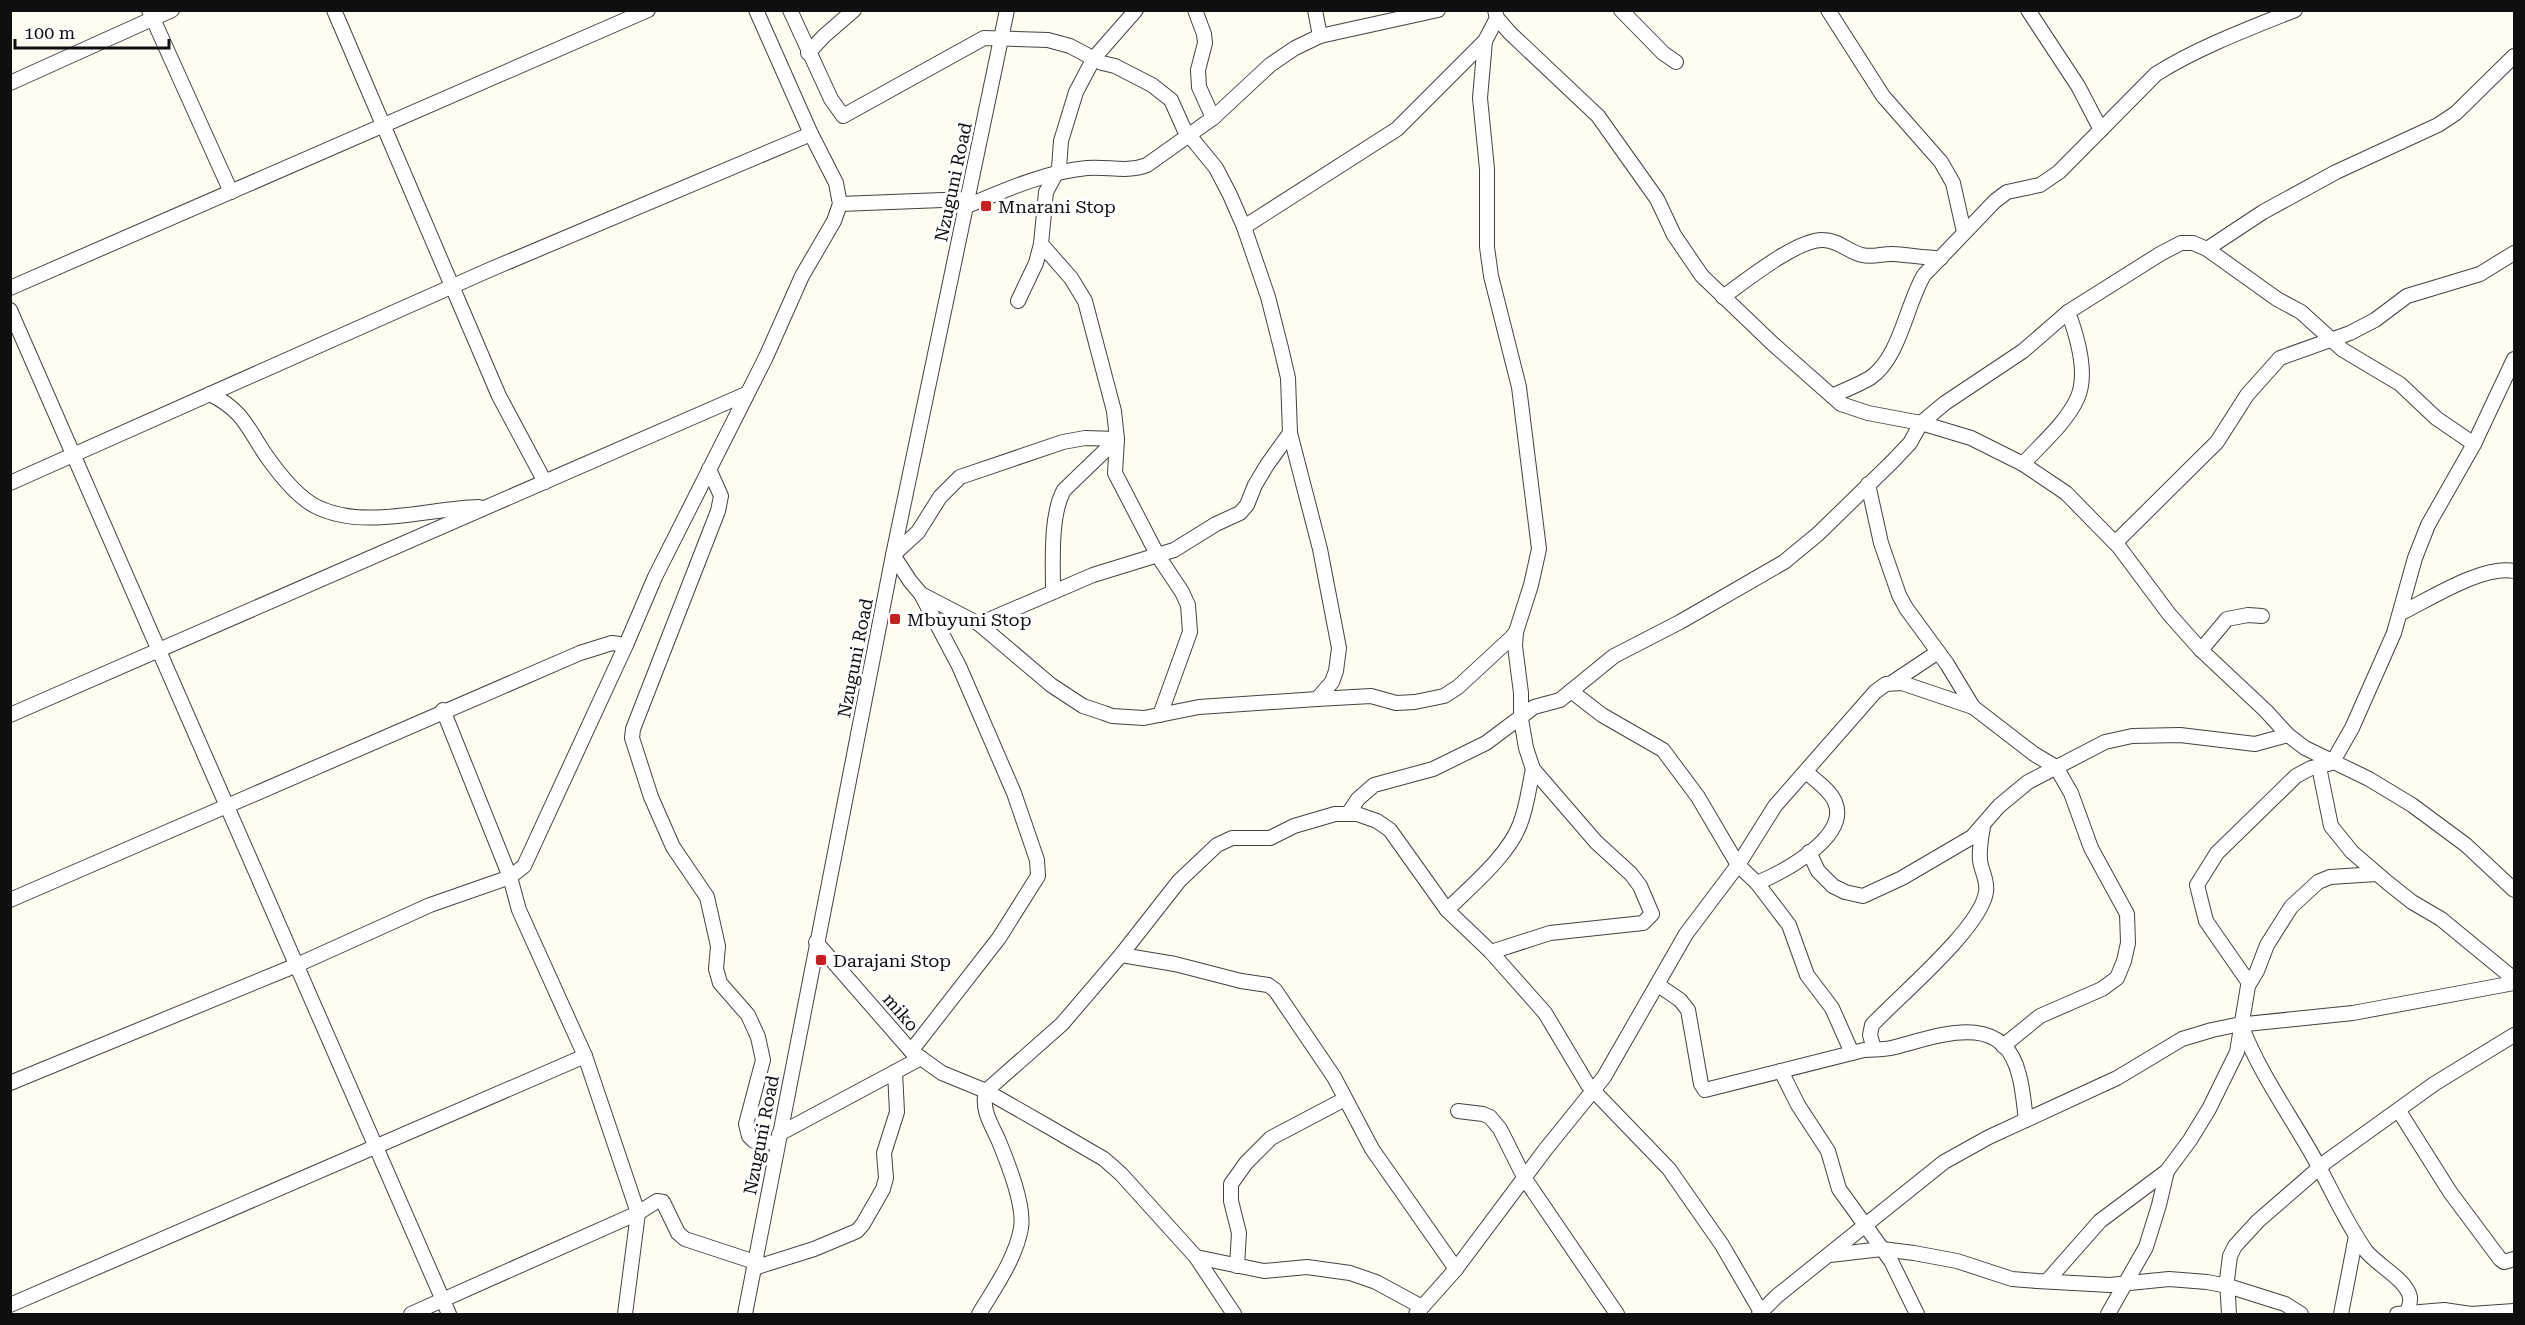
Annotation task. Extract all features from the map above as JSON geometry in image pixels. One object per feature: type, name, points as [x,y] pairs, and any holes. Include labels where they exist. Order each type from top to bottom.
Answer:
[{"type":"street","points":[[10,83],[151,15],[172,10]]},
{"type":"street","points":[[334,10],[499,396],[544,482]]},
{"type":"street","points":[[10,288],[648,10]]},
{"type":"street","points":[[10,1083],[297,965],[430,905],[510,877],[519,872],[528,860],[655,577],[766,357],[802,276],[834,221],[840,204],[836,183],[811,134],[756,10]]},
{"type":"street","points":[[790,10],[808,53],[831,99],[843,116],[984,38],[1058,42],[1127,72],[1163,92],[1171,100],[1188,136],[1215,168],[1244,227],[1268,297],[1286,368],[1290,433],[1320,549],[1339,648],[1336,672],[1332,682],[1317,699]]},
{"type":"street","points":[[808,53],[854,10]]},
{"type":"street","name":"Nzuguni Road","points":[[745,1314],[893,555],[1007,10]]},
{"type":"street","points":[[1018,301],[1031,279],[1041,244],[1046,192],[1057,175],[1061,141],[1076,92],[1094,58],[1136,10]]},
{"type":"street","points":[[1195,10],[1205,43],[1198,70],[1199,87],[1213,118]]},
{"type":"street","points":[[1315,10],[1320,36]]},
{"type":"street","points":[[840,204],[967,203],[1022,183],[1087,168],[1135,169],[1147,165],[1213,118],[1270,64],[1295,48],[1320,36],[1438,10]]},
{"type":"street","points":[[1621,10],[1662,53],[1676,63]]},
{"type":"street","points":[[1828,10],[1883,96],[1941,162],[1953,183],[1964,232]]},
{"type":"street","points":[[2028,10],[2078,86],[2101,130]]},
{"type":"street","points":[[1832,396],[1871,377],[1883,367],[1892,353],[1923,275],[2007,192],[2036,186],[2059,172],[2156,74],[2270,15],[2295,10]]},
{"type":"street","points":[[1491,952],[1550,933],[1644,923],[1652,914],[1650,905],[1631,874],[1596,842],[1533,769],[1526,748],[1521,719],[1521,693],[1515,646],[1516,632],[1531,585],[1539,549],[1519,387],[1491,276],[1487,247],[1487,169],[1480,98],[1485,41],[1496,14],[1598,116],[1657,199],[1674,235],[1702,276],[1841,404],[1868,413],[1921,423],[1971,438],[2024,464],[2066,494],[2115,543],[2169,614],[2201,650],[2288,735],[2326,765],[2369,779],[2412,805],[2466,845],[2514,890]]},
{"type":"street","points":[[151,15],[231,192]]},
{"type":"street","points":[[1244,227],[1397,129],[1485,41]]},
{"type":"street","points":[[2207,249],[2263,212],[2318,182],[2438,125],[2456,113],[2514,56]]},
{"type":"street","points":[[10,483],[452,286],[811,134]]},
{"type":"street","points":[[1723,297],[1764,267],[1802,246],[1821,240],[1841,244],[1866,256],[1893,254],[1913,258],[1941,258]]},
{"type":"street","points":[[1348,814],[1358,799],[1374,785],[1433,769],[1486,743],[1534,707],[1557,702],[1614,656],[1680,622],[1784,562],[1818,534],[1910,443],[1921,423],[1945,403],[2023,351],[2068,312],[2181,243],[2193,243],[2207,249],[2277,299],[2301,312],[2350,356],[2400,384],[2436,418],[2474,444]]},
{"type":"street","points":[[1041,244],[1071,278],[1085,301],[1114,411],[1117,439],[1115,473],[1158,556],[1185,597],[1191,623],[1160,715]]},
{"type":"street","points":[[2115,543],[2217,441],[2247,395],[2275,362],[2284,356],[2358,330],[2407,296],[2480,274],[2514,253]]},
{"type":"street","points":[[10,310],[375,1147],[428,1261],[449,1314]]},
{"type":"street","points":[[2024,464],[2077,400],[2081,382],[2080,363],[2076,333],[2068,312]]},
{"type":"street","points":[[2514,359],[2474,444],[2428,525],[2415,558],[2401,613],[2365,700],[2326,765],[2331,826],[2352,852],[2412,902],[2441,919],[2514,979]]},
{"type":"street","points":[[210,394],[239,412],[274,467],[305,499],[315,506],[332,512],[365,517],[439,509],[488,507]]},
{"type":"street","points":[[10,715],[746,394]]},
{"type":"street","points":[[979,624],[1053,591],[1182,546],[1243,510],[1255,485],[1290,433]]},
{"type":"street","points":[[709,469],[722,496],[718,511],[633,729],[632,738],[651,797],[673,847],[707,897],[717,937],[716,969],[720,983],[748,1015],[758,1037],[763,1060],[746,1124],[746,1130],[754,1141],[778,1139],[895,1072],[916,1054],[965,985],[979,961],[999,938],[1038,876],[1037,860],[1014,793],[959,666],[921,594],[893,555],[918,532],[940,497],[960,477],[1063,442],[1085,438],[1117,439]]},
{"type":"street","points":[[1053,591],[1054,545],[1060,498],[1064,490],[1117,439]]},
{"type":"street","points":[[1868,484],[1881,543],[1899,595],[1973,707]]},
{"type":"street","points":[[2401,613],[2482,574],[2503,570],[2514,571]]},
{"type":"street","points":[[921,594],[979,624],[1051,685],[1083,706],[1121,717],[1144,718],[1199,707],[1354,695],[1371,696],[1396,703],[1414,702],[1448,694],[1486,663],[1516,632]]},
{"type":"street","points":[[2201,650],[2227,619],[2248,615],[2262,616]]},
{"type":"street","points":[[10,900],[443,710],[580,653],[612,643],[626,645]]},
{"type":"street","points":[[1196,1257],[1264,1271],[1307,1267],[1350,1273],[1376,1282],[1419,1311],[1456,1269],[1594,1092],[1615,1060],[1686,934],[1738,865],[1775,806],[1862,705],[1886,684],[1915,669],[1938,651]]},
{"type":"street","points":[[1893,682],[1973,707],[2029,750],[2056,767],[2071,793],[2091,848],[2123,904],[2129,925],[2128,943],[2120,973],[2110,984],[2090,996],[2047,1012],[2003,1046]]},
{"type":"street","points":[[1571,691],[1602,715],[1663,750],[1698,796],[1738,865],[1757,883],[1789,925],[1806,975],[1832,1008],[1852,1053]]},
{"type":"street","points":[[443,710],[510,877],[519,909],[585,1056],[638,1213],[625,1314]]},
{"type":"street","points":[[1809,852],[1818,871],[1833,886],[1845,892],[1863,896],[1902,878],[1972,837],[1983,828],[1999,806],[2016,790],[2095,746],[2132,736],[2180,735],[2255,744],[2288,735]]},
{"type":"street","points":[[2249,983],[2206,921],[2196,885],[2217,853],[2296,776],[2311,768],[2326,765]]},
{"type":"street","points":[[1447,910],[1482,876],[1516,834],[1521,823],[1533,769]]},
{"type":"street","points":[[1757,883],[1782,871],[1833,831],[1838,812],[1833,798],[1806,771]]},
{"type":"street","points":[[979,1314],[1002,1276],[1022,1226],[1015,1188],[989,1122],[985,1105],[986,1091],[1062,1024],[1120,956],[1179,881],[1217,845],[1232,838],[1270,838],[1294,826],[1335,814],[1348,814],[1377,820],[1390,830],[1447,910],[1491,952],[1545,1013],[1576,1067],[1594,1092],[1675,1177],[1722,1245],[1760,1313],[1944,1162],[2026,1120],[2117,1078],[2182,1039],[2212,1030],[2353,1013],[2514,983]]},
{"type":"street","points":[[1874,1049],[1870,1034],[1872,1025],[1960,934],[1982,906],[1986,891],[1986,882],[1980,862],[1983,828]]},
{"type":"street","points":[[2048,1280],[2100,1221],[2167,1171],[2190,1140],[2214,1100],[2237,1052],[2249,983],[2291,907],[2308,891],[2330,877],[2377,874]]},
{"type":"street","name":"miko","points":[[816,942],[916,1054],[942,1073],[986,1091],[1104,1159],[1196,1257],[1234,1314]]},
{"type":"street","points":[[1120,956],[1175,964],[1241,981],[1268,985],[1282,998],[1335,1077],[1372,1149],[1456,1269]]},
{"type":"street","points":[[1658,985],[1680,1000],[1688,1010],[1703,1089],[1708,1090],[1852,1053],[1887,1049],[1969,1030],[1986,1034],[2003,1046],[2019,1073],[2026,1120]]},
{"type":"street","points":[[2242,1025],[2252,1055],[2319,1167],[2356,1236],[2371,1257],[2394,1276],[2408,1293],[2410,1299],[2407,1314]]},
{"type":"street","points":[[2229,1314],[2229,1261],[2235,1246],[2258,1221],[2319,1167],[2434,1084],[2514,1035]]},
{"type":"street","points":[[10,1305],[585,1056]]},
{"type":"street","points":[[1781,1071],[1798,1105],[1828,1151],[1839,1189],[1882,1249],[1908,1293],[1917,1314]]},
{"type":"street","points":[[411,1314],[638,1213],[650,1203],[657,1201],[663,1202],[678,1233],[685,1239],[755,1265],[814,1249],[857,1231],[883,1189],[886,1178],[884,1153],[897,1112],[895,1072]]},
{"type":"street","points":[[1237,1266],[1239,1233],[1231,1201],[1231,1184],[1246,1163],[1271,1138],[1346,1099]]},
{"type":"street","points":[[2399,1111],[2450,1192],[2500,1259],[2504,1262],[2514,1259]]},
{"type":"street","points":[[1458,1112],[1477,1112],[1490,1117],[1508,1141],[1525,1179],[1617,1314]]},
{"type":"street","points":[[2108,1314],[2140,1262],[2159,1205],[2167,1171]]},
{"type":"street","points":[[2342,1314],[2356,1236]]},
{"type":"street","points":[[1830,1255],[1882,1249],[1944,1258],[2012,1279],[2110,1285],[2169,1280],[2228,1286],[2285,1304],[2301,1314]]},
{"type":"street","points":[[2397,1314],[2444,1310],[2471,1314],[2514,1311]]},
{"type":"place","name":"Mnarani Stop","points":[[986,206]]},
{"type":"place","name":"Mbuyuni Stop","points":[[895,619]]},
{"type":"place","name":"Darajani Stop","points":[[821,960]]}]
